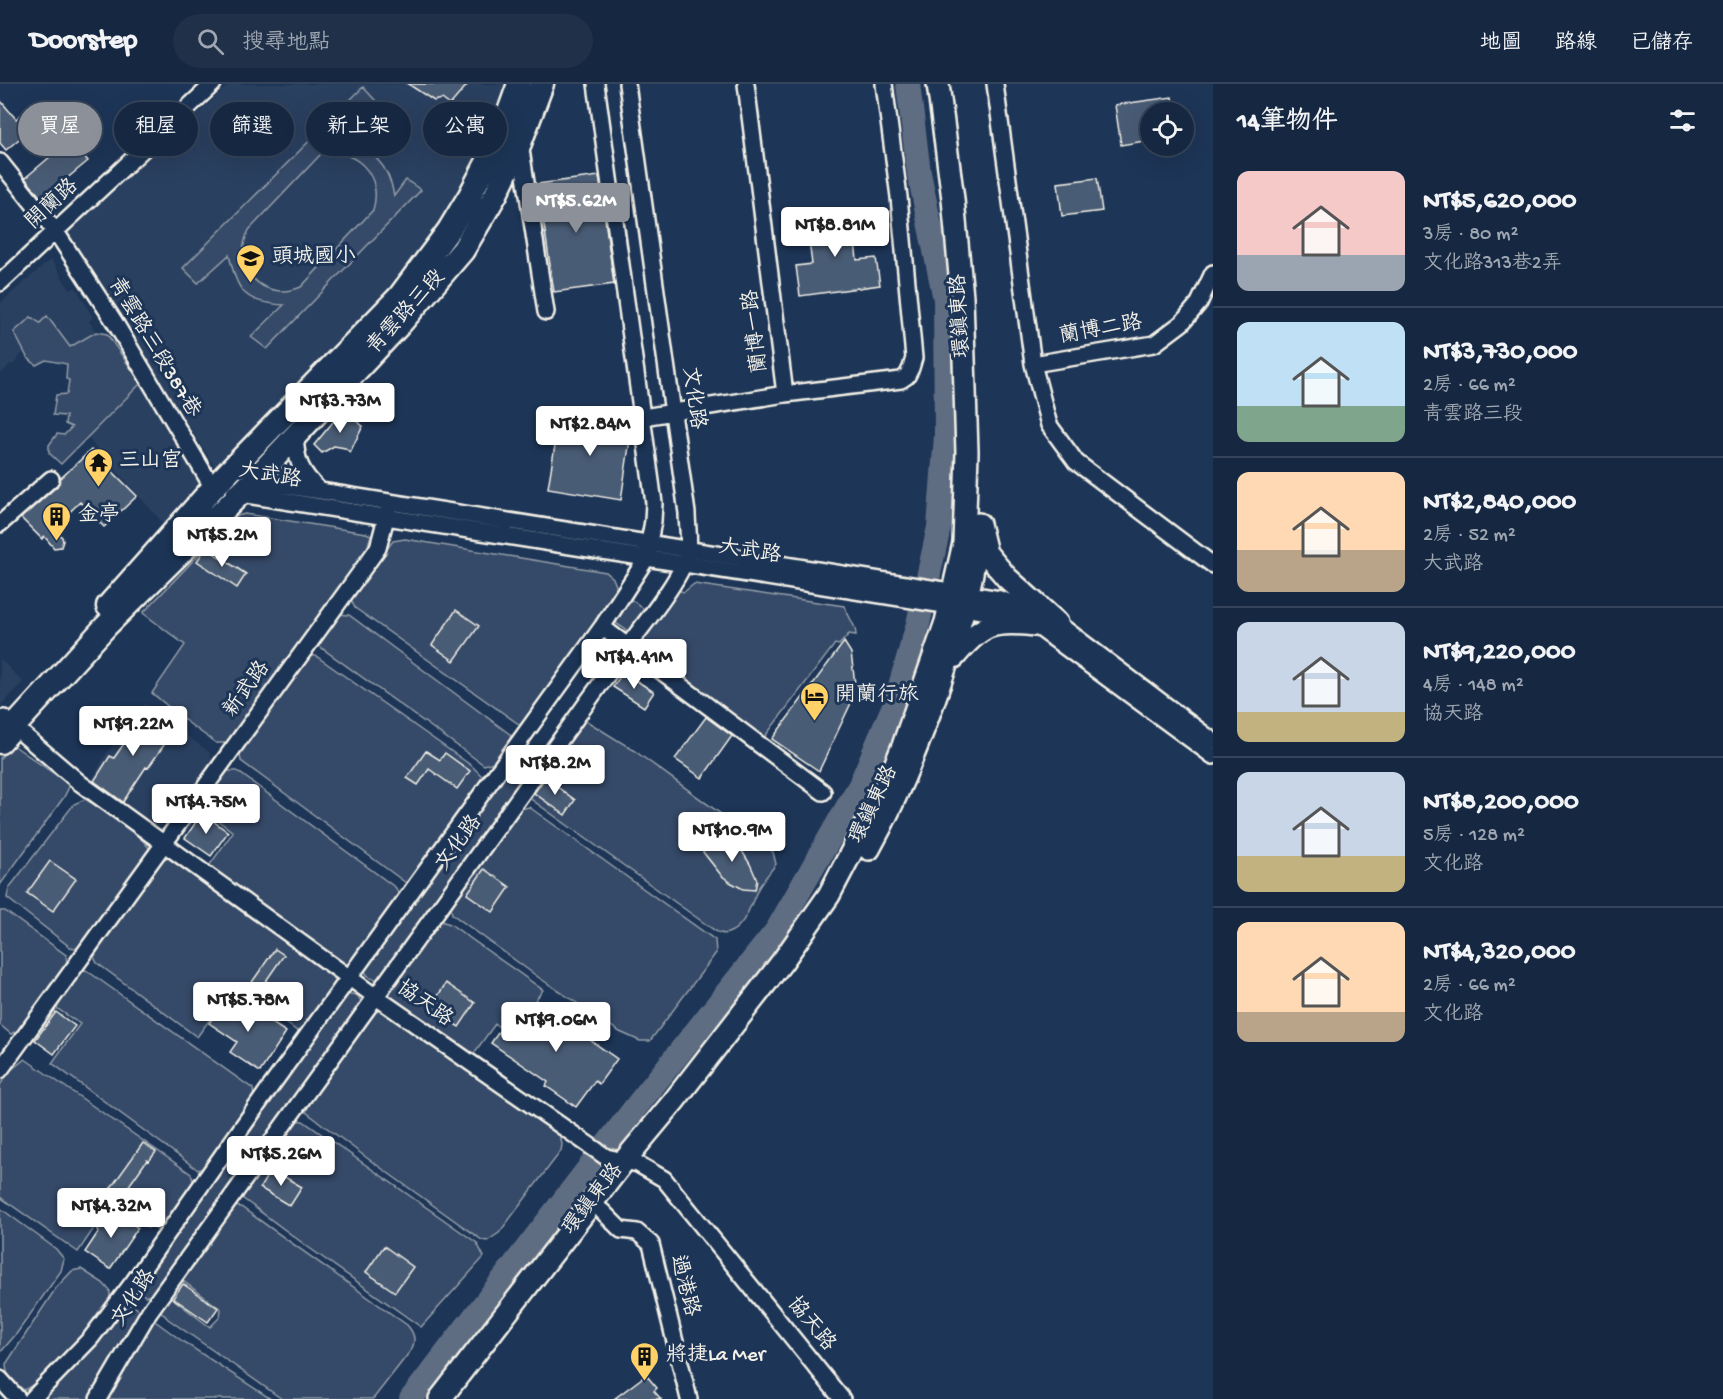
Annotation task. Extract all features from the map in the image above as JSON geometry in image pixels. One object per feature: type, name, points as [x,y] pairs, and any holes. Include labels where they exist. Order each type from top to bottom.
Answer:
[{"type":"main road","name":"青雲路三段","points":[[5,727],[247,488],[399,324],[434,269],[449,230],[499,140],[519,84]]},
{"type":"main road","name":"青雲路三段","points":[[5,727],[213,488],[399,297],[434,269],[463,250],[496,194],[520,142],[542,84]]},
{"type":"street","name":"開蘭路","points":[[0,283],[213,84]]},
{"type":"street","points":[[32,1399],[91,1338],[134,1281],[492,777],[602,627],[648,551],[654,503],[596,84]]},
{"type":"street","name":"文化路","points":[[98,1399],[150,1312],[627,647],[666,592],[686,557],[687,513],[627,84]]},
{"type":"street","name":"蘭博一路","points":[[746,84],[785,394]]},
{"type":"street","points":[[643,417],[673,414],[785,394],[901,380],[907,376],[914,358],[910,303],[884,84]]},
{"type":"street","name":"環鎮東路","points":[[457,1399],[602,1211],[623,1160],[743,1034],[791,970],[850,883],[887,816],[918,747],[946,666],[952,598],[964,543],[967,452],[965,349],[953,199],[938,84]]},
{"type":"street","name":"環鎮東路","points":[[440,1399],[623,1160],[674,1101],[782,962],[829,895],[892,771],[979,524],[980,415],[974,286],[951,84]]},
{"type":"street","points":[[995,84],[1033,364],[1049,425],[1076,462],[1213,565]]},
{"type":"street","points":[[520,142],[546,312]]},
{"type":"street","name":"青雲路三段387巷","points":[[0,162],[56,232],[114,321],[213,488]]},
{"type":"street","name":"蘭博二路","points":[[1033,364],[1154,344],[1182,323],[1198,303],[1213,273]]},
{"type":"street","points":[[295,434],[296,454],[301,468],[307,479],[320,490]]},
{"type":"street","points":[[0,524],[51,480]]},
{"type":"street","name":"大武路","points":[[213,488],[320,490],[388,510]]},
{"type":"street","name":"大武路","points":[[247,488],[904,591],[952,598],[1000,599],[1033,610],[1057,623],[1213,741]]},
{"type":"street","name":"新武路","points":[[0,1070],[378,548],[388,510]]},
{"type":"street","points":[[979,524],[986,553],[1007,578],[1057,623]]},
{"type":"street","name":"大武路","points":[[952,598],[1035,625],[1213,756]]},
{"type":"street","points":[[946,666],[970,637],[992,624],[1014,622],[1035,625]]},
{"type":"street","points":[[602,627],[824,792]]},
{"type":"street","name":"協天路","points":[[5,727],[376,997],[586,1143],[664,1179],[842,1399]]},
{"type":"street","name":"過港路","points":[[602,1211],[621,1230],[637,1232],[651,1244],[689,1399]]},
{"type":"street","points":[[0,1378],[18,1399]]},
{"type":"shaded area","name":"頭城國小","points":[[230,84],[514,84],[507,103],[423,102],[423,156],[483,156],[417,268],[219,473],[65,234],[151,156],[198,156],[198,113],[210,102],[210,156],[294,156],[294,102],[210,102]]},
{"type":"shaded area","points":[[363,87],[375,102],[348,102]]},
{"type":"shaded area","points":[[306,144],[306,156],[319,156],[249,230],[244,244],[247,269],[262,286],[287,291],[301,287],[373,210],[375,188],[372,178],[360,163],[346,156],[374,156],[388,175],[394,196],[406,180],[421,190],[267,349],[251,337],[284,305],[259,301],[245,293],[236,278],[229,255],[198,283],[183,268]]},
{"type":"shaded area","points":[[51,259],[70,290],[76,287],[93,318],[89,321],[96,332],[70,348],[46,317],[40,324],[14,332],[24,351],[14,364],[10,364],[2,373],[0,371],[0,303]]},
{"type":"shaded area","points":[[47,316],[70,347],[96,332],[107,334],[141,383],[61,464],[49,453],[49,445],[57,434],[64,435],[72,427],[65,424],[66,416],[53,415],[56,395],[67,394],[69,380],[66,379],[67,364],[46,360],[36,365],[27,357],[14,332],[31,317],[40,323]]},
{"type":"shaded area","points":[[141,383],[197,471],[203,491],[168,529],[88,436]]},
{"type":"shaded area","points":[[245,514],[371,535],[366,552],[237,731],[227,743],[216,743],[152,693],[185,645],[143,613],[233,517]]},
{"type":"shaded area","points":[[405,539],[606,572],[613,578],[618,591],[529,722],[520,725],[355,608],[350,598],[393,541]]},
{"type":"shaded area","points":[[694,584],[844,606],[856,635],[849,634],[839,645],[835,644],[763,739],[642,649],[641,639],[677,590],[684,592]]},
{"type":"shaded area","points":[[629,598],[647,611],[631,633],[617,624],[615,619]]},
{"type":"shaded area","points":[[338,614],[349,615],[511,735],[502,755],[495,761],[484,765],[319,646],[319,639]]},
{"type":"shaded area","points":[[310,656],[316,656],[472,766],[482,776],[482,786],[414,881],[406,883],[241,761],[239,750]]},
{"type":"shaded area","points":[[0,659],[23,682],[0,706]]},
{"type":"shaded area","points":[[145,704],[209,752],[213,762],[170,822],[154,829],[91,782],[106,754]]},
{"type":"shaded area","points":[[585,720],[632,749],[773,852],[776,864],[759,887],[744,920],[734,930],[725,934],[714,930],[528,797],[575,724]]},
{"type":"shaded area","points":[[13,745],[70,785],[64,797],[0,885],[0,758]]},
{"type":"shaded area","points":[[520,752],[533,754],[535,766],[380,980],[370,978],[364,971]]},
{"type":"shaded area","points":[[227,771],[237,771],[396,888],[399,896],[347,968],[209,866],[233,832],[200,807]]},
{"type":"shaded area","points":[[85,799],[129,828],[150,849],[80,949],[70,947],[7,898],[9,888],[74,804]]},
{"type":"shaded area","points":[[529,807],[715,940],[716,953],[650,1041],[640,1041],[620,1032],[538,977],[452,914],[450,902],[516,810]]},
{"type":"shaded area","points":[[171,858],[339,982],[301,1034],[235,985],[197,1037],[97,963],[94,957],[100,947],[162,859]]},
{"type":"shaded area","points":[[0,911],[5,911],[66,955],[67,964],[21,1029],[11,1034],[0,1025]]},
{"type":"shaded area","points":[[441,921],[450,924],[543,990],[513,1030],[503,1022],[499,1027],[495,1024],[472,1056],[390,996],[390,989]]},
{"type":"shaded area","points":[[86,970],[253,1089],[254,1099],[206,1167],[198,1170],[52,1063],[80,1024],[55,1007],[80,973]]},
{"type":"shaded area","points":[[353,994],[361,1001],[360,1009],[151,1296],[145,1296],[140,1292],[139,1286],[346,995]]},
{"type":"shaded area","points":[[382,1011],[560,1136],[561,1151],[499,1233],[487,1241],[482,1240],[306,1112],[315,1090],[366,1020],[374,1012]]},
{"type":"shaded area","points":[[25,1059],[191,1174],[194,1183],[160,1232],[150,1225],[148,1228],[111,1203],[78,1252],[0,1197],[0,1085],[11,1070]]},
{"type":"shaded area","points":[[293,1120],[303,1121],[477,1243],[484,1257],[421,1327],[242,1198],[243,1190]]},
{"type":"shaded area","points":[[234,1206],[241,1207],[407,1325],[413,1333],[412,1349],[373,1399],[282,1399],[168,1319],[158,1308],[169,1296],[210,1327],[220,1317],[221,1309],[179,1278]]},
{"type":"shaded area","points":[[0,1208],[56,1249],[64,1259],[61,1271],[0,1353]]},
{"type":"shaded area","points":[[81,1269],[103,1283],[110,1291],[108,1304],[70,1351],[24,1390],[9,1377],[6,1364],[56,1288],[72,1271]]},
{"type":"shaded area","points":[[125,1304],[139,1310],[139,1318],[93,1399],[43,1399],[43,1393]]},
{"type":"shaded area","points":[[155,1321],[271,1399],[107,1399],[111,1386],[149,1323]]},
{"type":"building","points":[[408,84],[468,84],[453,102],[442,99],[434,101]]},
{"type":"building","points":[[1172,97],[1173,102],[1140,102],[1140,142],[1121,145],[1115,105]]},
{"type":"building","points":[[0,100],[16,119],[18,117],[18,140],[6,150],[0,143]]},
{"type":"building","points":[[51,156],[84,156],[88,161],[42,199],[25,178]]},
{"type":"building","points":[[599,176],[614,284],[554,292],[538,184]]},
{"type":"building","points":[[1097,178],[1102,211],[1062,216],[1058,183]]},
{"type":"building","points":[[852,212],[857,260],[876,258],[880,285],[800,296],[796,266],[812,264],[806,217]]},
{"type":"building","points":[[342,411],[363,426],[350,452],[345,448],[334,446],[322,453],[314,445]]},
{"type":"building","points":[[560,415],[632,426],[621,500],[548,488]]},
{"type":"building","name":"三山宮","points":[[91,450],[137,496],[104,527],[80,502],[52,529],[62,537],[63,541],[61,547],[54,548],[44,536],[42,539],[21,518],[57,486],[60,479]]},
{"type":"building","points":[[206,548],[246,574],[237,588],[197,561]]},
{"type":"building","points":[[456,610],[479,626],[454,661],[432,645]]},
{"type":"building","name":"開蘭行旅","points":[[844,642],[851,653],[855,684],[851,703],[819,771],[772,739]]},
{"type":"building","points":[[623,672],[654,692],[644,707],[613,687]]},
{"type":"building","points":[[145,713],[173,732],[123,802],[94,781],[110,756],[114,758]]},
{"type":"building","points":[[706,717],[732,736],[702,778],[675,759]]},
{"type":"building","points":[[426,751],[440,760],[445,753],[470,771],[457,789],[429,769],[418,785],[407,778]]},
{"type":"building","points":[[545,778],[575,800],[565,815],[534,793]]},
{"type":"building","points":[[202,813],[228,832],[211,856],[185,838]]},
{"type":"building","points":[[725,833],[742,851],[750,864],[757,880],[755,890],[743,889],[730,882],[721,875],[703,852]]},
{"type":"building","points":[[50,861],[76,879],[53,911],[27,893]]},
{"type":"building","points":[[484,869],[510,887],[493,912],[467,894]]},
{"type":"building","points":[[275,949],[284,955],[259,991],[250,985]]},
{"type":"building","points":[[446,983],[475,1003],[459,1027],[430,1008]]},
{"type":"building","points":[[229,996],[286,1032],[260,1072],[230,1052],[237,1042],[209,1023]]},
{"type":"building","points":[[535,1001],[617,1059],[599,1084],[595,1081],[576,1107],[546,1086],[548,1082],[491,1043],[503,1026],[513,1032]]},
{"type":"building","points":[[56,1012],[75,1026],[54,1054],[35,1040]]},
{"type":"building","points":[[143,1143],[156,1152],[149,1161],[147,1160],[121,1197],[110,1189]]},
{"type":"building","points":[[271,1169],[302,1187],[290,1206],[260,1188]]},
{"type":"building","points":[[111,1209],[138,1228],[110,1269],[85,1252]]},
{"type":"building","points":[[384,1246],[413,1267],[395,1292],[366,1272]]},
{"type":"building","points":[[183,1284],[218,1308],[208,1322],[173,1298]]},
{"type":"building","name":"將捷La Mer","points":[[646,1375],[657,1388],[654,1391],[661,1399],[614,1399]]},
{"type":"waterway","points":[[411,1399],[638,1104],[777,930],[860,785],[895,703],[918,624],[939,527],[946,435],[945,299],[919,173],[908,84]]},
{"type":"place","name":"頭城國小","points":[[251,284]]},
{"type":"place","name":"三山宮","points":[[98,488]]},
{"type":"place","name":"金亭","points":[[57,542]]},
{"type":"place","name":"開蘭行旅","points":[[814,722]]},
{"type":"place","name":"將捷La Mer","points":[[645,1382]]}]
